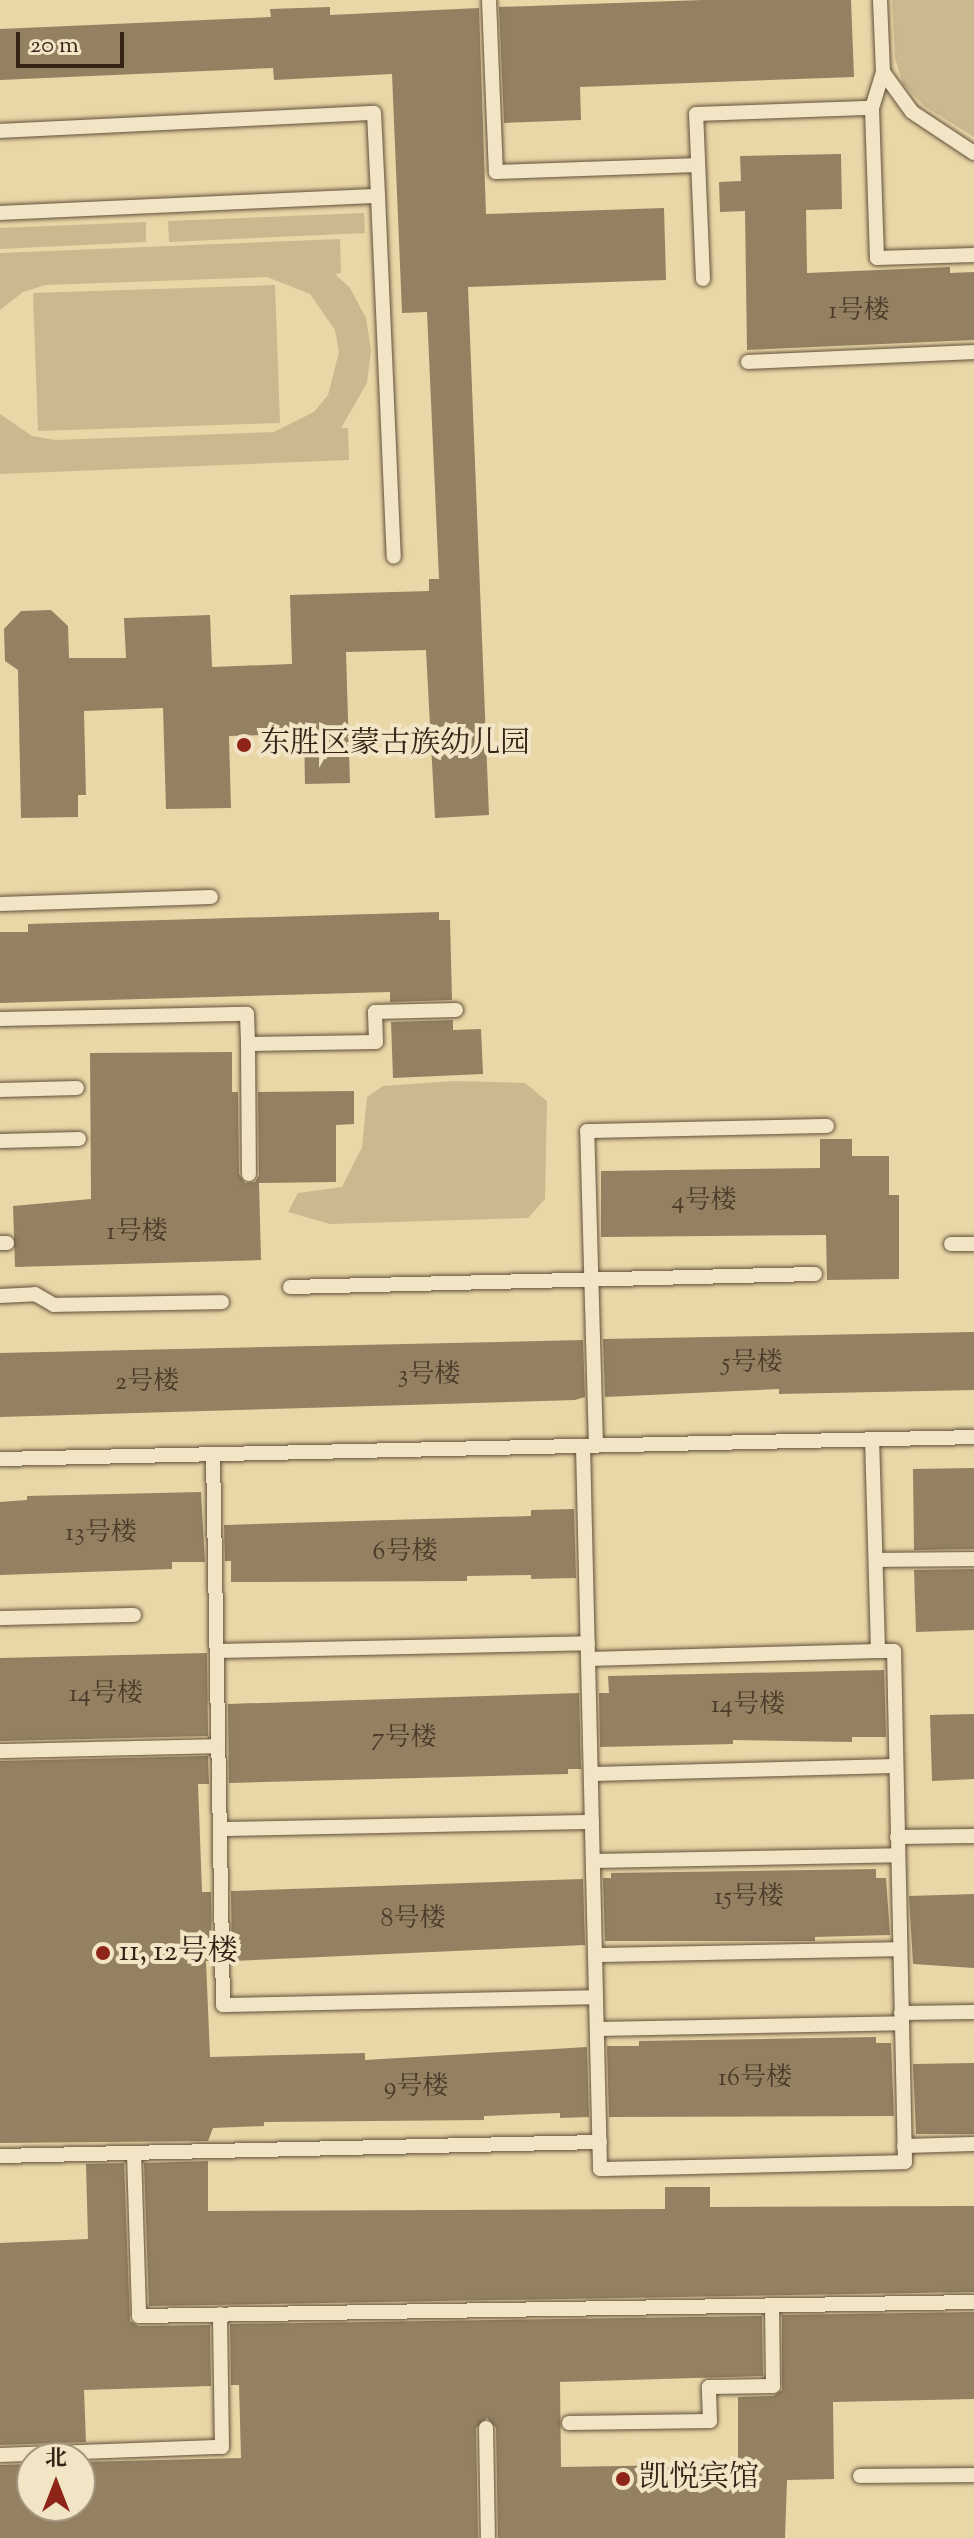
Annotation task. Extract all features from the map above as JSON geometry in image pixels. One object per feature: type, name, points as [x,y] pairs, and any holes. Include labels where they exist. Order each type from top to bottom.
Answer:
[{"type":"lane","points":[[489,0],[496,172],[698,165]]},
{"type":"lane","points":[[880,0],[883,72],[872,108],[877,258],[974,255]]},
{"type":"lane","points":[[883,72],[912,112],[974,153]]},
{"type":"lane","points":[[703,279],[696,114],[872,108]]},
{"type":"lane","points":[[0,131],[374,113],[394,557]]},
{"type":"lane","points":[[0,213],[378,196]]},
{"type":"lane","points":[[748,362],[974,352]]},
{"type":"lane","points":[[0,904],[211,897]]},
{"type":"lane","points":[[248,1044],[376,1042],[375,1012],[456,1010]]},
{"type":"lane","points":[[0,1019],[247,1014],[249,1174]]},
{"type":"lane","points":[[0,1090],[77,1088]]},
{"type":"lane","points":[[588,1659],[894,1651],[905,2162],[600,2169],[588,1659],[592,1281],[587,1131],[827,1126]]},
{"type":"lane","points":[[0,1141],[79,1139]]},
{"type":"lane","points":[[951,1244],[974,1244]]},
{"type":"lane","points":[[290,1287],[815,1274]]},
{"type":"lane","points":[[0,1296],[35,1294],[54,1305],[222,1302]]},
{"type":"lane","points":[[0,1459],[974,1437]]},
{"type":"lane","points":[[872,1440],[878,1651]]},
{"type":"lane","points":[[213,1454],[223,2005],[596,1997]]},
{"type":"lane","points":[[876,1560],[974,1559]]},
{"type":"lane","points":[[0,1618],[134,1615]]},
{"type":"lane","points":[[217,1651],[588,1643]]},
{"type":"lane","points":[[0,1751],[218,1746]]},
{"type":"lane","points":[[591,1774],[896,1766]]},
{"type":"lane","points":[[220,1829],[592,1822]]},
{"type":"lane","points":[[897,1837],[974,1836]]},
{"type":"lane","points":[[593,1861],[898,1855]]},
{"type":"lane","points":[[595,1955],[900,1949]]},
{"type":"lane","points":[[597,2029],[901,2018],[974,2012]]},
{"type":"lane","points":[[0,2156],[600,2142]]},
{"type":"lane","points":[[904,2146],[974,2144]]},
{"type":"lane","points":[[134,2153],[139,2316],[974,2302]]},
{"type":"lane","points":[[569,2423],[710,2421],[709,2387],[773,2386],[772,2305]]},
{"type":"lane","points":[[0,2455],[222,2447],[220,2314]]},
{"type":"lane","points":[[486,2428],[488,2538]]},
{"type":"lane","points":[[860,2476],[974,2475]]},
{"type":"shaded area","points":[[892,0],[974,0],[974,137],[924,106],[903,84],[895,58]]},
{"type":"shaded area","points":[[364,213],[365,233],[169,242],[168,221]]},
{"type":"shaded area","points":[[146,222],[146,242],[0,249],[0,228]]},
{"type":"shaded area","points":[[340,239],[341,273],[335,274],[350,288],[366,318],[371,350],[367,383],[341,428],[348,428],[349,460],[0,474],[0,414],[32,436],[55,440],[274,432],[314,412],[328,395],[339,352],[335,330],[310,294],[267,277],[45,285],[23,292],[0,310],[0,253]]},
{"type":"shaded area","points":[[275,285],[280,423],[38,431],[33,293]]},
{"type":"shaded area","points":[[454,1081],[525,1083],[547,1101],[545,1199],[528,1218],[330,1224],[288,1212],[298,1193],[342,1187],[362,1147],[367,1097],[383,1086]]},
{"type":"building","points":[[703,0],[851,0],[854,77],[580,87],[581,120],[504,123],[499,7]]},
{"type":"building","points":[[330,7],[330,15],[479,8],[486,214],[664,208],[666,280],[468,287],[489,815],[435,818],[426,650],[346,652],[350,783],[305,784],[304,734],[229,736],[231,808],[166,809],[163,708],[84,711],[86,795],[78,795],[78,817],[21,818],[18,670],[5,661],[4,629],[21,611],[51,610],[68,626],[69,658],[126,658],[124,618],[210,615],[212,667],[292,664],[290,595],[429,591],[429,579],[439,579],[427,312],[402,313],[392,74],[274,80],[273,68],[0,80],[0,29],[271,17],[270,9]]},
{"type":"building","points":[[841,154],[842,209],[806,210],[807,273],[950,267],[950,273],[974,272],[974,340],[747,350],[745,211],[720,212],[719,182],[741,181],[740,156]]},
{"type":"building","points":[[439,912],[439,920],[450,920],[452,1000],[390,1002],[390,992],[0,1003],[0,932],[28,932],[28,924]]},
{"type":"building","points":[[453,1020],[453,1030],[481,1029],[483,1074],[393,1078],[391,1022]]},
{"type":"building","points":[[232,1052],[232,1092],[238,1092],[239,1174],[245,1183],[255,1182],[259,1175],[258,1092],[354,1091],[354,1124],[336,1125],[336,1182],[259,1183],[261,1260],[15,1267],[13,1206],[91,1199],[90,1053]]},
{"type":"building","points":[[820,1139],[852,1139],[852,1156],[889,1156],[889,1195],[899,1195],[899,1279],[827,1280],[826,1235],[601,1237],[601,1171],[820,1168]]},
{"type":"building","points":[[974,1332],[974,1390],[779,1394],[779,1389],[605,1397],[603,1339]]},
{"type":"building","points":[[583,1340],[585,1397],[575,1400],[0,1417],[0,1353]]},
{"type":"building","points":[[974,1468],[974,1549],[914,1550],[913,1469]]},
{"type":"building","points":[[201,1492],[205,1562],[172,1562],[172,1569],[0,1575],[0,1502],[27,1500],[27,1496]]},
{"type":"building","points":[[574,1509],[576,1578],[531,1579],[531,1575],[467,1576],[467,1581],[231,1582],[231,1561],[225,1561],[224,1525],[531,1516],[531,1510]]},
{"type":"building","points":[[974,1569],[974,1630],[916,1632],[914,1570]]},
{"type":"building","points":[[207,1653],[208,1736],[0,1741],[0,1658]]},
{"type":"building","points":[[884,1670],[886,1737],[852,1737],[852,1742],[733,1740],[733,1744],[600,1747],[599,1693],[609,1693],[608,1676]]},
{"type":"building","points":[[579,1693],[581,1769],[568,1769],[568,1774],[229,1783],[228,1704]]},
{"type":"building","points":[[974,1714],[974,1779],[932,1781],[930,1715]]},
{"type":"building","name":"11, 12号楼","points":[[208,1756],[209,1784],[198,1784],[202,1892],[211,1892],[212,1961],[206,1961],[210,2057],[365,2053],[365,2060],[587,2047],[589,2117],[560,2118],[560,2113],[484,2116],[484,2120],[264,2122],[264,2126],[213,2128],[208,2141],[0,2143],[0,1761]]},
{"type":"building","points":[[876,1869],[876,1878],[886,1878],[890,1935],[815,1937],[815,1941],[605,1941],[603,1878],[611,1878],[611,1873]]},
{"type":"building","points":[[583,1879],[585,1945],[232,1961],[231,1891]]},
{"type":"building","points":[[974,1894],[974,1968],[913,1964],[909,1896]]},
{"type":"building","points":[[876,2037],[876,2043],[891,2043],[894,2116],[609,2117],[607,2046],[639,2046],[639,2041]]},
{"type":"building","points":[[974,2063],[974,2134],[916,2134],[913,2064]]},
{"type":"building","points":[[208,2161],[208,2211],[665,2209],[665,2187],[710,2187],[710,2207],[974,2206],[974,2292],[149,2306],[144,2163]]},
{"type":"building","points":[[124,2163],[130,2321],[139,2326],[210,2325],[211,2386],[84,2390],[86,2442],[16,2442],[16,2444],[0,2445],[0,2243],[88,2239],[86,2164]]},
{"type":"building","points":[[974,2312],[974,2399],[833,2402],[834,2479],[787,2480],[785,2538],[498,2538],[496,2428],[487,2418],[476,2428],[478,2538],[0,2538],[0,2465],[16,2464],[16,2522],[96,2522],[96,2462],[241,2458],[239,2385],[231,2385],[230,2324],[762,2316],[763,2376],[560,2382],[561,2467],[738,2464],[738,2397],[773,2396],[782,2390],[782,2315]]},
{"type":"place","name":"东胜区蒙古族幼儿园","points":[[244,745]]},
{"type":"place","name":"11, 12号楼","points":[[103,1953]]},
{"type":"place","name":"凯悦宾馆","points":[[623,2479]]}]
